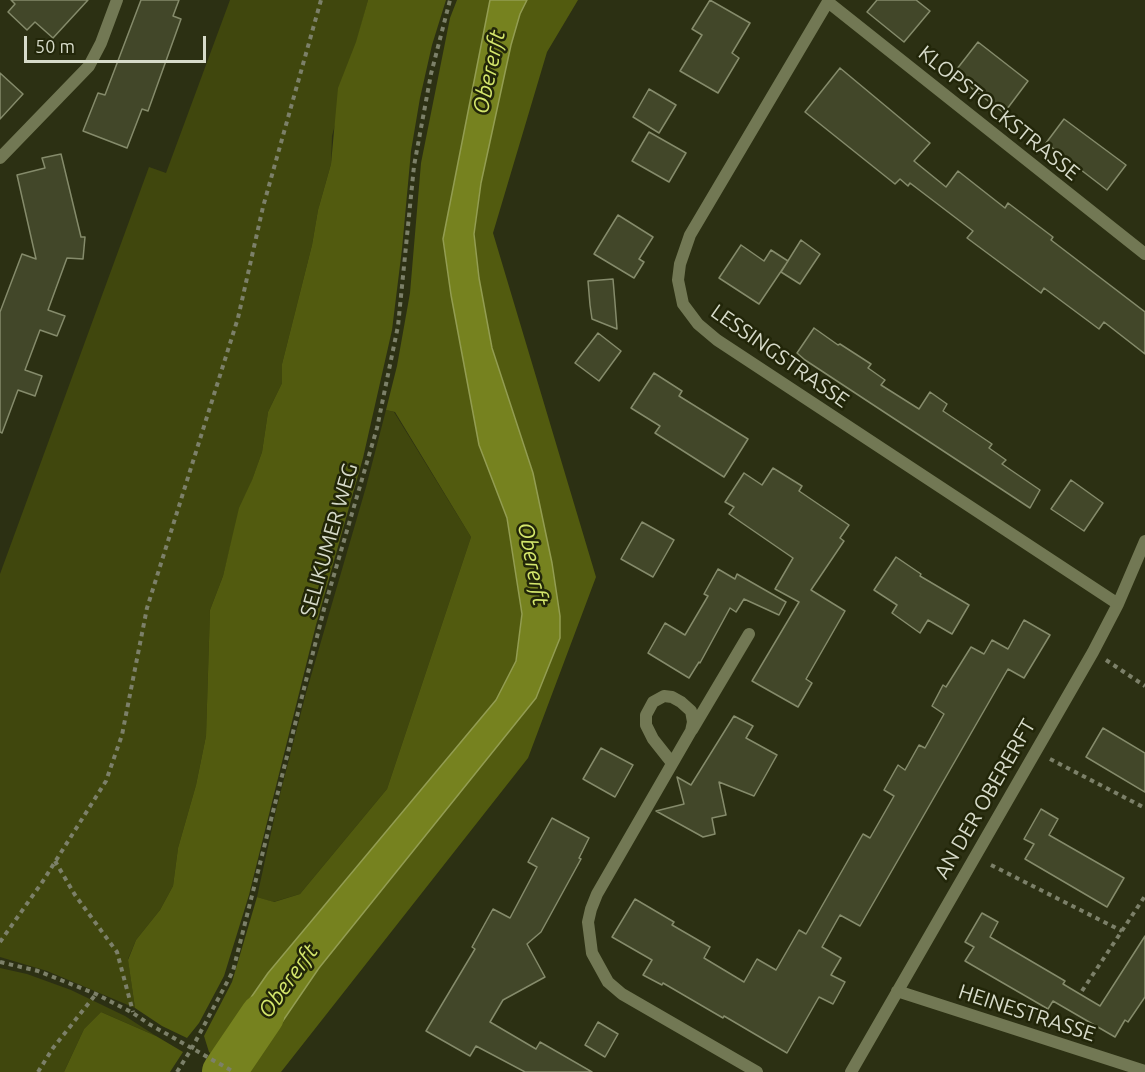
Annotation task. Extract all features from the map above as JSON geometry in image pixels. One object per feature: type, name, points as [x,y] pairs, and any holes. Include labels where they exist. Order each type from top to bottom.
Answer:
[{"type":"street","points":[[0,158],[89,66],[101,43],[117,0]]},
{"type":"street","name":"KLOPSTOCKSTRASSE","points":[[829,1],[1145,254]]},
{"type":"street","name":"LESSINGSTRASSE","points":[[829,1],[690,234],[680,264],[678,280],[683,304],[698,324],[717,340],[1118,604]]},
{"type":"street","name":"AN DER OBERERFT","points":[[850,1072],[1092,652],[1118,604],[1145,541]]},
{"type":"street","points":[[748,634],[603,881],[588,922],[592,953],[609,982],[622,994],[757,1072]]},
{"type":"street","points":[[672,763],[653,740],[646,725],[646,715],[653,702],[664,696],[681,702],[692,711],[692,731]]},
{"type":"street","name":"HEINESTRASSE","points":[[897,991],[1145,1071]]},
{"type":"path","points":[[0,942],[106,781],[122,735],[147,608],[238,318],[263,207],[321,0]]},
{"type":"path","name":"SELIKUMER WEG","points":[[177,1072],[233,971],[324,609],[379,418],[398,326],[414,166],[431,74],[450,0]]},
{"type":"path","points":[[1092,652],[1145,686]]},
{"type":"path","points":[[1035,752],[1145,808]]},
{"type":"path","points":[[975,857],[1122,931]]},
{"type":"path","points":[[55,861],[75,895],[117,952],[134,1013]]},
{"type":"path","points":[[1082,991],[1145,896]]},
{"type":"path","points":[[0,962],[38,971],[96,994],[134,1013],[234,1072]]},
{"type":"path","points":[[39,1072],[53,1048],[96,994]]},
{"type":"shaded area","points":[[230,0],[368,0],[332,136],[331,164],[282,364],[282,383],[268,412],[262,452],[210,610],[206,736],[196,785],[178,848],[173,886],[160,910],[136,940],[128,959],[135,1008],[47,971],[0,957],[0,574],[149,167],[166,173]]},
{"type":"shaded area","points":[[368,0],[446,0],[432,45],[411,151],[392,330],[363,458],[316,625],[249,895],[224,976],[199,1023],[187,1038],[162,1026],[135,1008],[128,960],[136,940],[160,910],[173,886],[178,848],[196,785],[206,736],[210,610],[223,576],[239,508],[262,452],[268,412],[282,383],[282,364],[331,164],[338,88],[356,42]]},
{"type":"shaded area","points":[[457,0],[490,0],[443,239],[479,445],[507,518],[522,614],[516,661],[496,700],[268,973],[227,1032],[214,1056],[209,1052],[204,1036],[232,982],[257,897],[274,902],[300,894],[387,789],[471,537],[395,412],[386,410],[397,366],[410,293],[421,163],[450,18]]},
{"type":"shaded area","points":[[527,0],[578,0],[547,52],[493,233],[596,577],[528,758],[281,1072],[248,1072],[319,968],[536,698],[560,638],[533,472],[492,348],[479,278],[474,234],[481,183],[511,45],[520,14]]},
{"type":"shaded area","points":[[386,410],[394,412],[471,537],[387,789],[300,894],[273,902],[257,897],[276,810],[306,693]]},
{"type":"shaded area","points":[[0,968],[27,974],[71,990],[125,1016],[156,1036],[101,1012],[84,1029],[64,1072],[0,1072]]},
{"type":"shaded area","points":[[101,1012],[156,1036],[183,1052],[170,1072],[64,1072],[84,1029]]},
{"type":"water","points":[[490,0],[527,0],[520,14],[511,45],[481,183],[474,234],[479,278],[492,348],[533,473],[552,563],[560,616],[560,638],[536,698],[319,968],[248,1072],[243,1072],[214,1056],[227,1032],[268,973],[496,700],[516,661],[522,614],[507,518],[479,445],[443,239]]},
{"type":"building","points":[[11,0],[88,0],[53,38],[35,22],[27,30],[8,12],[15,4]]},
{"type":"building","points":[[141,0],[179,0],[173,16],[181,19],[148,111],[142,109],[127,148],[83,131],[98,93],[105,95]]},
{"type":"building","points":[[710,0],[750,23],[732,53],[739,58],[718,93],[680,71],[702,35],[692,29]]},
{"type":"building","points":[[877,0],[916,0],[930,11],[904,42],[867,12]]},
{"type":"building","points":[[978,42],[1028,81],[1004,113],[953,74]]},
{"type":"building","points":[[840,68],[930,143],[914,161],[946,187],[958,171],[1005,208],[1008,203],[1053,237],[1051,240],[1145,312],[1145,354],[1104,322],[1099,329],[1044,288],[1041,293],[967,238],[973,231],[910,183],[908,186],[900,179],[895,184],[805,112]]},
{"type":"building","points":[[0,73],[23,94],[0,119]]},
{"type":"building","points":[[649,89],[676,105],[659,133],[633,117]]},
{"type":"building","points":[[1064,119],[1126,165],[1107,190],[1046,143]]},
{"type":"building","points":[[649,132],[686,153],[669,182],[632,161]]},
{"type":"building","points":[[61,154],[81,237],[85,237],[83,259],[67,258],[48,310],[65,316],[57,336],[40,330],[25,370],[42,376],[35,396],[18,390],[2,433],[0,432],[0,312],[22,254],[36,259],[17,175],[45,168],[42,158]]},
{"type":"building","points":[[618,215],[653,237],[639,259],[644,262],[634,278],[594,254]]},
{"type":"building","points":[[801,240],[820,254],[800,284],[781,272]]},
{"type":"building","points":[[741,245],[764,261],[771,250],[788,261],[759,304],[719,278]]},
{"type":"building","points":[[613,279],[617,329],[592,319],[588,281]]},
{"type":"building","points":[[814,328],[871,364],[868,368],[885,380],[881,385],[919,409],[930,392],[947,404],[943,411],[992,444],[989,448],[1006,460],[1002,464],[1040,490],[1030,508],[805,360],[797,353]]},
{"type":"building","points":[[598,333],[621,351],[599,381],[575,363]]},
{"type":"building","points":[[654,373],[682,391],[679,396],[748,439],[724,477],[655,433],[660,426],[631,408]]},
{"type":"building","points":[[773,468],[802,486],[799,491],[849,525],[840,538],[844,541],[811,590],[845,611],[806,679],[812,683],[798,707],[752,681],[799,602],[775,589],[793,558],[729,514],[734,507],[725,502],[744,473],[762,485]]},
{"type":"building","points":[[1071,480],[1103,503],[1084,531],[1051,509]]},
{"type":"building","points":[[642,522],[674,540],[653,577],[621,559]]},
{"type":"building","points":[[896,557],[921,574],[920,576],[969,605],[952,634],[928,620],[920,633],[892,613],[897,605],[874,590]]},
{"type":"building","points":[[718,569],[735,579],[737,574],[786,602],[779,615],[744,599],[736,612],[730,608],[700,663],[689,678],[648,653],[665,623],[685,635],[708,596],[704,594]]},
{"type":"building","points":[[1024,620],[1050,635],[1024,678],[1008,669],[860,926],[840,915],[822,947],[841,958],[831,975],[845,982],[833,1004],[819,997],[787,1053],[724,1016],[723,1018],[663,983],[662,985],[643,975],[652,960],[612,937],[635,899],[674,922],[672,925],[710,947],[704,958],[744,982],[757,959],[776,970],[799,930],[806,934],[863,834],[870,838],[894,796],[884,790],[898,765],[905,770],[919,745],[925,748],[944,714],[932,706],[943,685],[946,687],[971,647],[984,654],[992,640],[1008,649]]},
{"type":"building","points":[[734,716],[753,726],[746,738],[777,755],[754,796],[719,782],[726,815],[712,818],[715,834],[703,837],[656,811],[684,804],[677,777],[691,785]]},
{"type":"building","points":[[1103,728],[1145,753],[1145,792],[1086,757]]},
{"type":"building","points":[[601,748],[633,765],[615,797],[583,779]]},
{"type":"building","points":[[1041,809],[1058,819],[1049,835],[1124,878],[1107,907],[1025,859],[1034,844],[1024,839]]},
{"type":"building","points":[[552,818],[589,838],[579,858],[581,859],[541,932],[527,944],[545,977],[503,1000],[490,1022],[536,1049],[540,1042],[592,1072],[525,1072],[476,1046],[470,1056],[426,1031],[475,949],[472,947],[493,909],[510,918],[537,867],[528,862]]},
{"type":"building","points":[[982,913],[998,922],[990,937],[1065,981],[1063,984],[1100,1006],[1145,936],[1145,997],[1128,1022],[1125,1020],[1115,1037],[1053,1001],[1048,1009],[965,961],[974,947],[965,942]]},
{"type":"building","points":[[598,1022],[618,1034],[605,1057],[585,1045]]},
{"type":"waterway","name":"Obererft","points":[[224,1072],[262,1016]]}]
